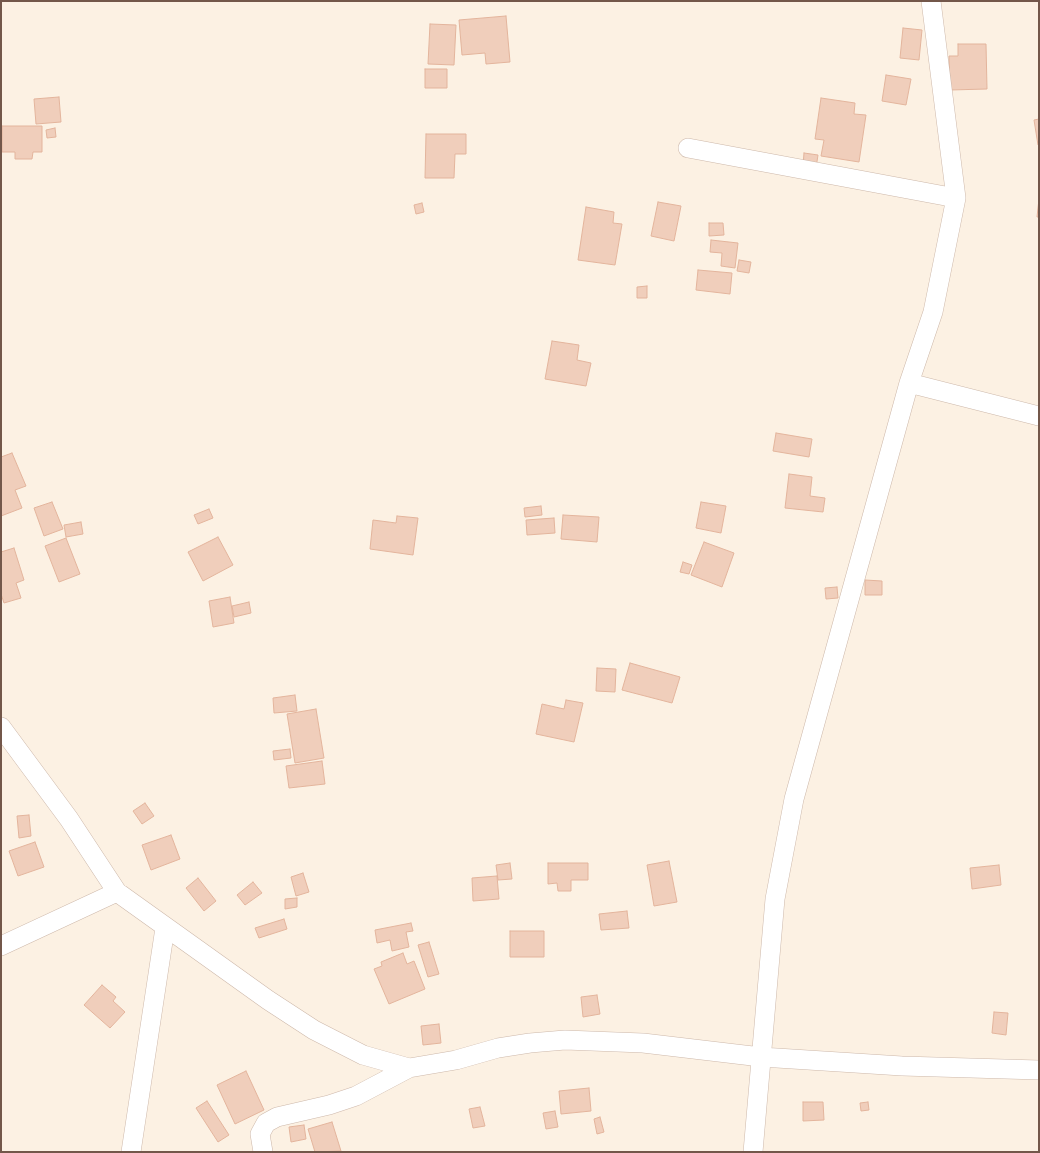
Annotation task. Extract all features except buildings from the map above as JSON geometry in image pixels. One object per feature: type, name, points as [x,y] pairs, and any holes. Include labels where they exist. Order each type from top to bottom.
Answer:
[{"type":"street","points":[[753,1152],[775,899],[794,800],[908,383],[933,312],[956,198],[931,1]]},
{"type":"street","points":[[688,148],[956,198]]},
{"type":"street","points":[[908,383],[1039,416]]},
{"type":"street","points":[[1,727],[69,819],[117,892],[165,928],[314,1030],[363,1055],[409,1068]]},
{"type":"street","points":[[1,946],[117,892]]},
{"type":"street","points":[[131,1152],[165,928]]},
{"type":"street","points":[[263,1152],[260,1134],[266,1123],[278,1117],[329,1105],[356,1096],[409,1068],[456,1060],[517,1045],[565,1040],[643,1043],[761,1057],[902,1066],[1039,1070]]}]
